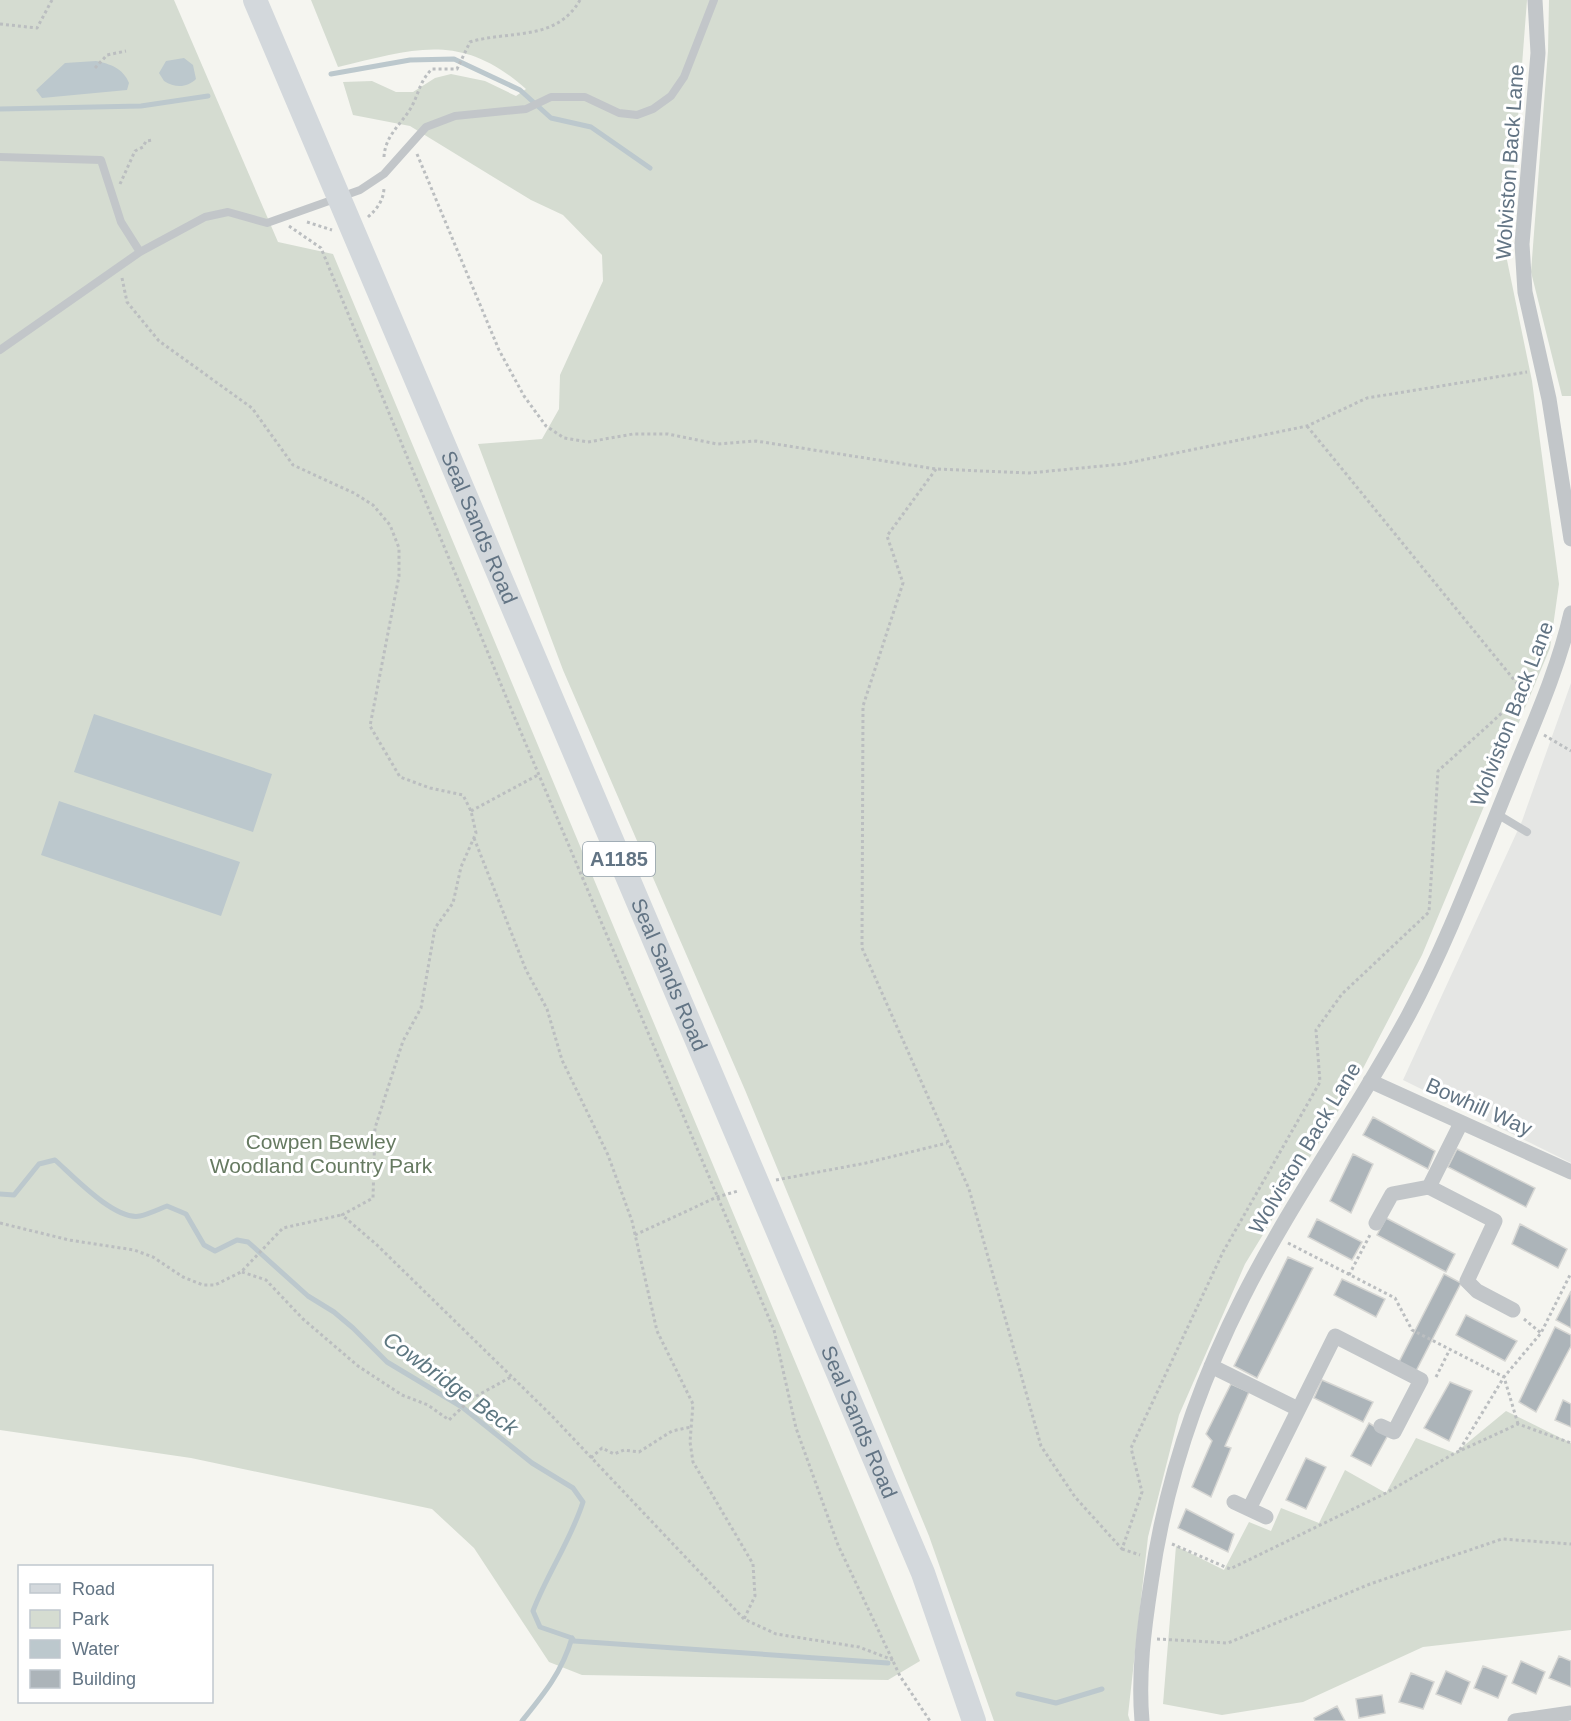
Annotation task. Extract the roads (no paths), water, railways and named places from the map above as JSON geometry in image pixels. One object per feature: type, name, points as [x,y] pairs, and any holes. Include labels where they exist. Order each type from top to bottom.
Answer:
[{"type":"main road","name":"Seal Sands Road","points":[[255,0],[923,1573],[974,1721]]},
{"type":"street","name":"Wolviston Back Lane","points":[[1535,0],[1538,52],[1522,244],[1525,292],[1544,369],[1571,539]]},
{"type":"street","name":"Wolviston Back Lane","points":[[1142,1721],[1140,1698],[1144,1638],[1157,1538],[1175,1460],[1211,1366],[1243,1297],[1276,1237],[1408,1016],[1441,949],[1532,728],[1564,643],[1571,613]]},
{"type":"street","name":"Bowhill Way","points":[[1370,1081],[1571,1172]]},
{"type":"street","points":[[1429,1187],[1461,1123]]},
{"type":"street","points":[[1376,1223],[1392,1194],[1429,1187],[1495,1221],[1467,1281],[1478,1291],[1513,1310]]},
{"type":"street","points":[[1249,1509],[1335,1336],[1421,1380],[1394,1432],[1381,1426]]},
{"type":"street","points":[[1211,1366],[1298,1409]]},
{"type":"street","points":[[1234,1502],[1266,1518]]},
{"type":"street","points":[[1515,1721],[1571,1713]]},
{"type":"lane","points":[[0,350],[140,252],[205,217],[228,212],[267,223],[360,190],[384,174],[408,145],[426,128],[455,116],[526,109],[551,97],[585,97],[619,113],[637,116],[653,109],[671,96],[684,77],[714,0]]},
{"type":"lane","points":[[0,157],[101,160],[120,222],[140,252]]},
{"type":"lane","points":[[1497,814],[1527,832]]},
{"type":"water","points":[[184,58],[193,65],[196,79],[181,86],[164,81],[159,73],[166,61]]},
{"type":"water","points":[[96,61],[120,70],[129,83],[127,90],[42,98],[36,90],[65,63]]},
{"type":"water","points":[[94,714],[272,774],[253,832],[74,772]]},
{"type":"water","points":[[59,801],[240,862],[221,916],[41,855]]},
{"type":"waterway","points":[[331,74],[410,60],[454,59],[520,90],[551,118],[591,127],[650,168]]},
{"type":"waterway","points":[[0,109],[141,106],[208,96]]},
{"type":"waterway","name":"Cowbridge Beck","points":[[0,1194],[14,1195],[39,1164],[55,1160],[95,1196],[119,1212],[130,1216],[140,1216],[167,1206],[186,1214],[204,1245],[215,1251],[237,1240],[248,1242],[308,1296],[334,1312],[353,1328],[387,1362],[462,1407],[532,1463],[573,1488],[583,1502],[533,1611],[540,1627],[572,1638],[558,1672],[522,1721]]},
{"type":"waterway","points":[[572,1638],[574,1641],[888,1663]]},
{"type":"waterway","points":[[1018,1694],[1056,1703],[1102,1689]]},
{"type":"park label","name":"Cowpen Bewley Woodland Country Park","points":[[321,1154]]}]
